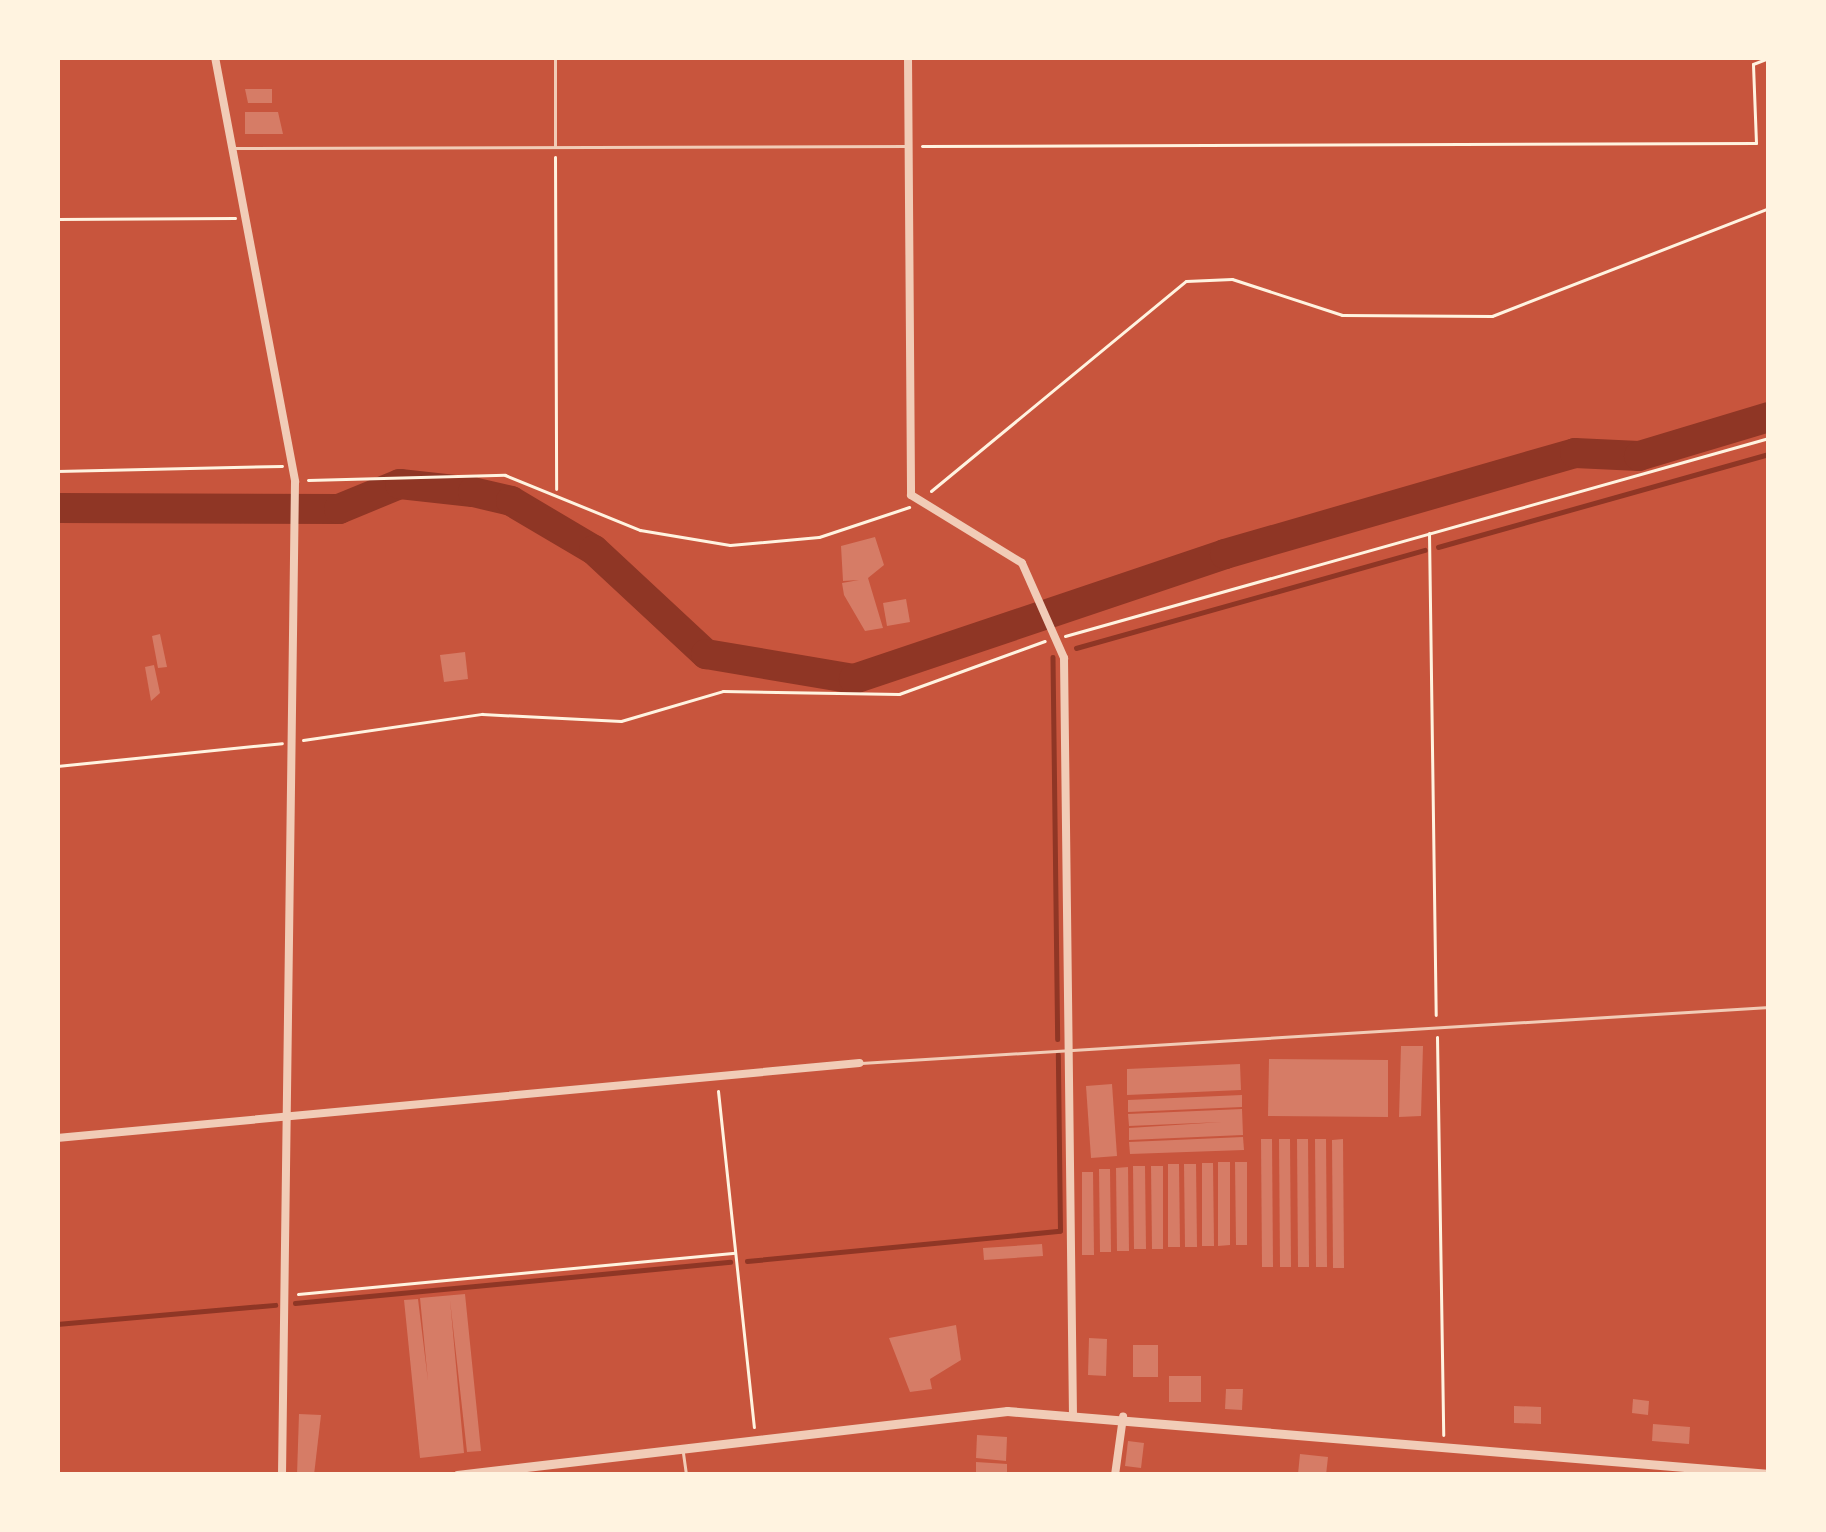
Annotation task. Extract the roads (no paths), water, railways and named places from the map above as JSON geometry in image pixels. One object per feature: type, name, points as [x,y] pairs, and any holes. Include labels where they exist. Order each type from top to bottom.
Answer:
[{"type":"street","points":[[215,57],[295,487],[282,1475]]},
{"type":"street","points":[[908,57],[917,503],[1022,562],[1059,638],[1073,1413]]},
{"type":"street","points":[[57,1138],[860,1064]]},
{"type":"street","points":[[457,1475],[909,1415],[1073,1413],[1769,1474]]},
{"type":"street","points":[[1115,1475],[1123,1417]]},
{"type":"lane","points":[[555,57],[555,147]]},
{"type":"lane","points":[[233,148],[908,146]]},
{"type":"lane","points":[[860,1064],[1769,1007]]},
{"type":"lane","points":[[681,1445],[686,1475]]},
{"type":"waterway","points":[[57,508],[339,509],[400,484],[473,492],[511,501],[594,550],[706,654],[854,679],[1225,554],[1575,453],[1639,456],[1769,417]]},
{"type":"waterway","points":[[1438,547],[1769,454]]},
{"type":"waterway","points":[[1076,648],[1425,550]]},
{"type":"waterway","points":[[1053,657],[1058,1039]]},
{"type":"waterway","points":[[747,1261],[1060,1231],[1058,1055]]},
{"type":"waterway","points":[[295,1303],[730,1262]]},
{"type":"waterway","points":[[57,1324],[275,1305]]}]
